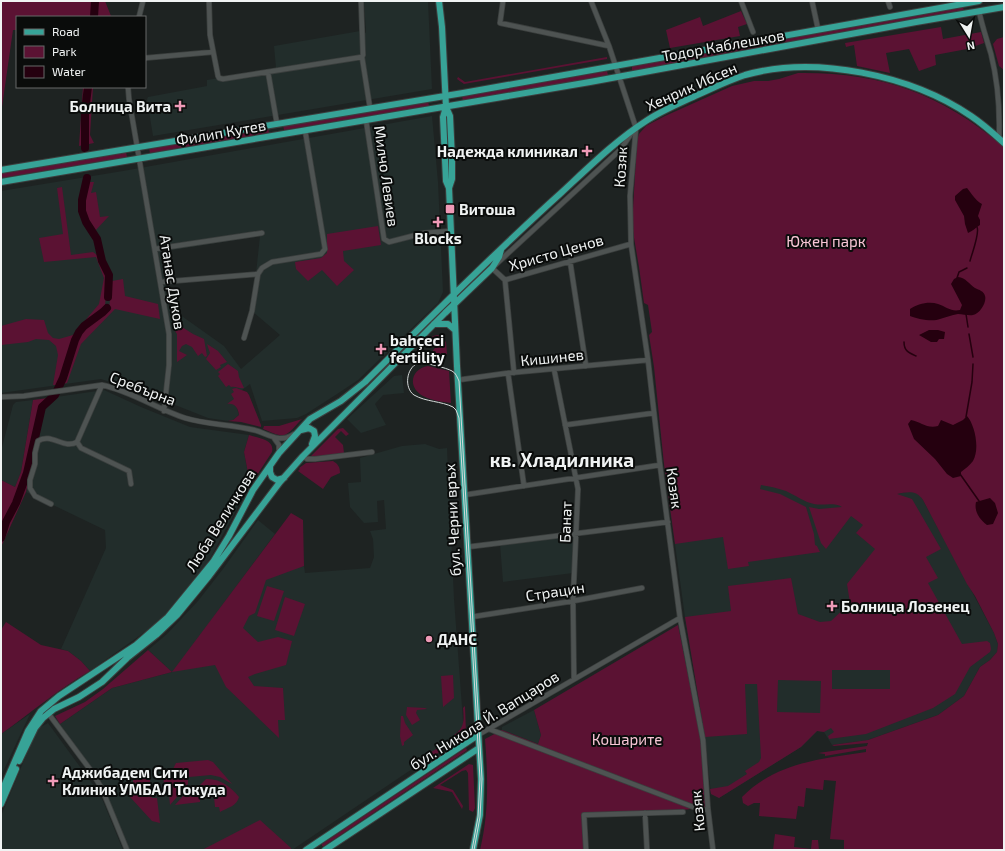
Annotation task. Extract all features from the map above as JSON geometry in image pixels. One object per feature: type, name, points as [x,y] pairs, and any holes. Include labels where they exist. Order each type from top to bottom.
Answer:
[{"type":"main road","name":"бул. Черни връх","points":[[439,1],[442,27],[446,107],[443,117],[443,124],[446,180],[449,188],[455,330],[479,748],[481,802],[473,850]]},
{"type":"main road","name":"Тодор Каблешков","points":[[445,96],[978,1]]},
{"type":"main road","name":"Тодор Каблешков","points":[[446,107],[1004,7]]},
{"type":"main road","name":"Хенрик Ибсен","points":[[454,294],[626,134],[668,108],[745,75],[790,68],[822,68],[864,73],[892,79],[957,107],[971,116],[1004,143]]},
{"type":"main road","name":"Филип Кутев","points":[[1,170],[445,96]]},
{"type":"main road","name":"Филип Кутев","points":[[1,182],[446,107]]},
{"type":"main road","name":"Хенрик Ибсен","points":[[454,304],[492,268],[499,257],[501,249]]},
{"type":"main road","points":[[297,432],[310,419],[341,401],[365,382],[454,294]]},
{"type":"main road","points":[[303,456],[310,447],[454,304]]},
{"type":"main road","points":[[434,324],[448,324],[455,330]]},
{"type":"main road","points":[[297,432],[307,428],[311,428],[314,431],[314,438],[310,447]]},
{"type":"main road","name":"Люба Величкова","points":[[1,793],[32,723],[41,711],[82,680],[136,645],[162,623],[174,610],[213,562],[229,536],[253,490],[279,453],[297,432]]},
{"type":"main road","name":"Люба Величкова","points":[[48,713],[89,691],[156,635],[177,615],[209,576],[260,508],[303,456]]},
{"type":"main road","points":[[270,467],[272,477],[277,480],[284,478]]},
{"type":"main road","points":[[82,680],[90,682],[91,688],[89,691]]},
{"type":"main road","points":[[59,696],[57,699],[59,704],[64,704]]},
{"type":"main road","points":[[1,804],[35,728],[48,713]]},
{"type":"main road","name":"бул. Никола Й. Вапцаров","points":[[306,850],[314,848],[478,735]]},
{"type":"main road","name":"бул. Никола Й. Вапцаров","points":[[325,850],[479,748]]},
{"type":"street","points":[[139,16],[143,1]]},
{"type":"street","points":[[208,1],[210,35],[219,78],[223,79],[362,57]]},
{"type":"street","points":[[361,1],[362,57],[370,108]]},
{"type":"street","points":[[503,1],[500,23],[609,46]]},
{"type":"street","points":[[591,1],[609,46],[636,128]]},
{"type":"street","points":[[741,1],[753,32]]},
{"type":"street","points":[[812,1],[818,29]]},
{"type":"street","points":[[888,1],[890,7]]},
{"type":"street","points":[[979,12],[997,85],[1000,117],[998,138]]},
{"type":"street","points":[[146,58],[213,52]]},
{"type":"street","points":[[268,72],[277,124]]},
{"type":"street","name":"Атанас Дуков","points":[[128,88],[168,324],[170,356],[164,411]]},
{"type":"street","name":"Милчо Левиев","points":[[366,120],[384,239],[389,242],[424,234],[451,231]]},
{"type":"street","name":"Козяк","points":[[636,128],[630,196],[631,244],[648,360],[680,618],[703,740],[708,809],[713,850]]},
{"type":"street","name":"Хенрик Ибсен","points":[[492,268],[621,149],[636,128]]},
{"type":"street","points":[[244,338],[252,312],[258,274],[262,268],[268,263],[321,254],[325,249],[305,130]]},
{"type":"street","points":[[155,249],[262,233]]},
{"type":"street","name":"Христо Ценов","points":[[492,268],[504,280],[631,244]]},
{"type":"street","points":[[570,261],[586,366]]},
{"type":"street","points":[[161,282],[258,274]]},
{"type":"street","points":[[504,280],[511,373],[524,486]]},
{"type":"street","name":"Кишинев","points":[[458,380],[511,373],[648,360]]},
{"type":"street","name":"Банат","points":[[554,369],[578,489],[573,601],[574,679]]},
{"type":"street","points":[[51,504],[35,496],[30,488],[30,480],[38,441],[43,438],[49,438],[64,444],[72,445],[77,442],[102,385]]},
{"type":"street","name":"Сребърна","points":[[1,397],[24,396],[102,385],[113,388],[164,411],[196,422],[241,427],[255,430],[274,438]]},
{"type":"street","points":[[565,425],[654,413]]},
{"type":"street","points":[[274,438],[286,439],[297,432]]},
{"type":"street","points":[[274,438],[279,445],[279,453]]},
{"type":"street","points":[[77,442],[81,448],[129,471],[131,484]]},
{"type":"street","points":[[303,456],[307,459],[315,459],[372,452]]},
{"type":"street","points":[[464,495],[660,465]]},
{"type":"street","points":[[467,547],[576,532],[668,522]]},
{"type":"street","name":"Страцин","points":[[471,617],[573,601],[642,588]]},
{"type":"street","name":"бул. Никола Й. Вапцаров","points":[[478,735],[680,618]]},
{"type":"street","points":[[48,713],[92,772],[102,789],[127,850]]},
{"type":"street","points":[[489,729],[701,810],[708,809]]},
{"type":"street","points":[[586,850],[584,815],[683,812]]},
{"type":"street","points":[[645,813],[647,850]]},
{"type":"shaded area","points":[[364,1],[428,1],[432,89],[153,136],[147,99],[148,97],[207,86],[207,80],[276,68],[274,46],[360,31],[366,33]]},
{"type":"shaded area","points":[[432,116],[438,182],[443,292],[438,303],[358,380],[306,414],[297,418],[262,421],[250,384],[238,393],[235,405],[239,415],[233,420],[228,421],[208,418],[145,393],[101,379],[1,393],[1,191],[123,171]],"holes":[[[260,236],[252,311],[280,335],[241,369],[224,346],[169,307],[160,252]]]},
{"type":"shaded area","points":[[402,375],[404,393],[383,395],[375,404],[386,425],[361,433],[347,419],[394,376]]},
{"type":"shaded area","points":[[104,390],[190,427],[249,435],[244,452],[248,473],[246,492],[207,564],[163,619],[90,671],[81,661],[68,651],[61,649],[106,548],[105,530],[26,492],[43,410],[56,397]]},
{"type":"shaded area","points":[[33,400],[21,472],[15,487],[1,480],[1,451],[13,405],[16,402]]},
{"type":"shaded area","name":"Болница Лозенец","points":[[818,407],[896,494],[912,491],[920,495],[994,633],[998,644],[997,652],[990,660],[980,667],[964,696],[938,715],[868,740],[832,745],[824,732],[817,731],[801,747],[719,798],[711,794],[705,737],[685,617],[664,464],[659,415]]},
{"type":"shaded area","points":[[425,444],[439,449],[447,448],[454,599],[464,734],[292,850],[127,850],[100,785],[60,724],[112,688],[172,672],[148,650],[167,634],[198,601],[258,520],[275,534],[173,672],[261,573],[304,566],[305,573],[370,568],[374,557],[373,539],[370,531],[386,529],[384,500],[377,501],[378,522],[364,523],[350,507],[348,483],[361,482],[360,458],[402,446]]},
{"type":"shaded area","points":[[575,534],[573,573],[503,582],[500,544]]},
{"type":"shaded area","points":[[534,710],[541,735],[538,744],[502,730],[502,727]]},
{"type":"shaded area","points":[[30,714],[1,776],[1,734]]},
{"type":"shaded area","name":"Аджибадем Сити Клиник УМБАЛ Токуда","points":[[48,723],[94,786],[103,801],[123,850],[1,850],[1,816],[37,729]]},
{"type":"green space","points":[[1,1],[105,1],[111,16],[16,16],[16,30],[13,30],[1,114]]},
{"type":"green space","points":[[963,7],[964,11],[632,71],[632,66]]},
{"type":"green space","points":[[741,11],[747,24],[738,27],[740,36],[670,48],[666,30],[700,17],[703,26]]},
{"type":"green space","points":[[941,27],[943,39],[981,32],[984,43],[967,49],[935,55],[936,65],[919,71],[909,49],[886,53],[890,73],[857,66],[854,45],[846,47],[845,43]]},
{"type":"green space","points":[[1004,37],[1004,70],[999,66],[993,44],[997,39]]},
{"type":"green space","points":[[607,57],[607,59],[464,84],[457,79],[458,77],[465,82]]},
{"type":"green space","points":[[607,71],[608,75],[463,101],[462,96]]},
{"type":"green space","name":"Южен парк","points":[[798,73],[828,74],[883,82],[908,89],[933,100],[956,113],[980,128],[1004,147],[1004,850],[844,850],[844,840],[830,839],[836,781],[824,780],[823,790],[806,788],[804,807],[798,806],[796,819],[759,816],[760,803],[754,803],[748,806],[743,803],[742,797],[770,776],[785,769],[816,760],[866,752],[866,749],[825,756],[825,754],[818,753],[867,746],[868,743],[832,745],[868,740],[938,715],[964,696],[980,667],[990,660],[997,652],[998,644],[994,633],[975,596],[967,584],[923,500],[912,492],[897,494],[912,499],[941,549],[926,557],[938,578],[928,583],[962,644],[987,641],[990,643],[990,652],[970,667],[955,694],[933,708],[866,734],[829,739],[828,736],[834,732],[831,728],[824,732],[817,731],[801,747],[719,798],[711,794],[710,789],[728,786],[747,774],[745,771],[759,762],[761,758],[757,684],[745,684],[747,734],[705,737],[685,617],[731,611],[728,586],[791,578],[798,614],[820,622],[831,621],[850,603],[847,584],[875,549],[856,533],[863,525],[851,516],[826,549],[821,543],[809,507],[819,509],[842,507],[836,505],[810,503],[786,491],[761,485],[760,489],[780,494],[806,507],[814,534],[815,545],[820,552],[748,562],[749,566],[728,569],[723,537],[675,544],[649,335],[652,332],[648,305],[644,303],[632,226],[637,140],[639,134],[646,126],[732,86],[754,81],[779,79]],"holes":[[[832,670],[890,670],[890,689],[832,689]],[[778,680],[821,681],[820,713],[777,712]]]},
{"type":"green space","points":[[83,88],[93,88],[90,135],[94,143],[79,146]]},
{"type":"green space","points":[[428,101],[429,106],[284,130],[283,125]]},
{"type":"green space","points":[[268,128],[269,133],[150,153],[149,148]]},
{"type":"green space","points":[[126,152],[127,157],[1,178],[1,172]]},
{"type":"green space","points":[[88,182],[94,182],[91,193],[96,192],[100,217],[109,216],[94,232],[89,226],[84,214],[84,202]]},
{"type":"green space","points":[[62,187],[71,255],[93,252],[98,256],[102,261],[106,272],[107,285],[104,308],[77,333],[68,352],[58,385],[53,385],[58,355],[56,346],[49,340],[36,339],[28,342],[1,345],[1,326],[26,319],[44,320],[48,333],[53,338],[59,339],[73,335],[99,304],[104,278],[96,257],[44,262],[39,238],[63,234],[57,188]]},
{"type":"green space","points":[[378,226],[381,245],[343,251],[344,261],[354,270],[337,286],[322,270],[308,281],[296,269],[295,262],[321,258],[327,253],[327,234]]},
{"type":"green space","points":[[123,279],[125,296],[158,304],[160,319],[115,309],[81,344],[67,383],[62,384],[78,339],[85,328],[105,314],[109,309],[112,281]]},
{"type":"green space","points":[[174,322],[204,339],[207,356],[205,357],[202,353],[198,356],[192,347],[186,344],[182,346],[179,351],[187,355],[177,362],[177,334],[175,331]]},
{"type":"green space","points":[[438,335],[446,342],[447,354],[436,361],[429,355],[435,348],[434,340],[429,344],[427,342],[433,336]]},
{"type":"green space","points":[[207,344],[218,351],[227,362],[220,365],[221,367],[216,370],[206,359],[210,353]]},
{"type":"green space","points":[[228,364],[238,371],[244,388],[231,387],[229,385],[226,387],[218,376],[220,374],[218,372]]},
{"type":"green space","points":[[428,366],[449,371],[451,403],[437,401],[423,396],[415,388],[413,379],[415,374],[422,368]]},
{"type":"green space","points":[[236,388],[247,392],[249,395],[261,427],[241,422],[228,421],[233,420],[239,415],[236,406],[227,404],[234,399],[231,394],[234,392],[232,389]]},
{"type":"green space","points":[[56,397],[43,410],[26,492],[1,547],[1,480],[15,487],[21,472],[33,400]]},
{"type":"green space","points":[[302,419],[289,433],[286,434],[275,434],[263,429],[264,426],[279,426]]},
{"type":"green space","points":[[343,428],[349,434],[346,436],[341,431],[335,437],[343,445],[344,453],[309,458],[338,429]]},
{"type":"green space","points":[[249,435],[265,440],[271,444],[272,452],[246,492],[248,473],[244,452]]},
{"type":"green space","points":[[333,461],[340,469],[340,473],[331,477],[323,489],[298,471],[300,469],[299,468],[306,463]]},
{"type":"green space","points":[[291,513],[303,520],[304,566],[266,580],[255,613],[249,616],[243,628],[258,642],[278,637],[292,641],[286,665],[248,677],[254,686],[283,688],[285,720],[278,720],[279,738],[226,687],[215,665],[172,672]]},
{"type":"green space","points":[[267,586],[284,591],[274,621],[257,616]]},
{"type":"green space","points":[[285,597],[305,604],[294,636],[275,630]]},
{"type":"green space","points":[[6,622],[41,645],[68,651],[81,661],[90,671],[56,693],[1,734],[1,630]]},
{"type":"green space","name":"Кошарите","points":[[678,625],[701,740],[706,807],[683,810],[584,814],[585,850],[480,850],[485,822],[487,795],[485,739],[502,730],[538,744],[541,735],[534,710]]},
{"type":"green space","points":[[148,650],[172,672],[112,688],[60,724],[55,716],[85,702],[103,689]]},
{"type":"green space","points":[[453,675],[454,698],[443,707],[441,676]]},
{"type":"green space","points":[[465,706],[466,732],[463,736],[432,757],[428,754],[456,737],[454,735],[458,732],[463,723],[463,708]]},
{"type":"green space","points":[[407,707],[427,709],[417,710],[416,713],[420,720],[412,725],[406,715]]},
{"type":"green space","points":[[401,716],[403,716],[405,723],[413,735],[404,742],[404,745],[402,746],[400,736]]},
{"type":"green space","points":[[466,748],[466,751],[322,846],[322,844]]},
{"type":"green space","points":[[208,760],[213,762],[232,784],[220,777],[211,775],[189,777],[172,771],[176,763]]},
{"type":"green space","points":[[469,764],[473,765],[475,808],[473,812],[469,810],[468,773],[466,770],[440,785],[453,790],[463,806],[462,809],[452,792],[433,788]]},
{"type":"green space","points":[[149,772],[152,798],[157,798],[160,823],[152,821],[120,786],[133,785],[133,779],[142,778],[142,773]]},
{"type":"green space","points":[[170,774],[188,780],[188,784],[170,805],[169,794],[165,794],[163,775]]},
{"type":"green space","points":[[206,779],[216,780],[229,787],[239,797],[236,803],[220,812],[219,807],[215,807],[214,797],[200,798],[200,802],[175,805],[191,787],[199,786]]},
{"type":"green space","points":[[260,820],[291,848],[291,850],[202,850]]},
{"type":"green space","points":[[775,834],[795,837],[794,847],[811,849],[812,840],[818,840],[819,850],[773,850]]},
{"type":"water","points":[[967,188],[975,199],[982,204],[978,216],[980,225],[968,233],[964,216],[955,200],[955,196],[963,189]]},
{"type":"water","points":[[958,277],[965,280],[984,294],[984,304],[976,314],[956,314],[937,320],[921,319],[910,316],[910,309],[920,304],[927,303],[934,303],[949,309],[960,310],[962,305],[951,284],[954,279]]},
{"type":"water","points":[[929,330],[945,332],[944,339],[939,339],[937,342],[931,342],[919,335]]},
{"type":"water","points":[[967,416],[976,437],[975,456],[973,461],[961,472],[961,476],[953,478],[947,474],[935,459],[914,439],[908,424],[911,420],[934,427],[938,426],[941,420],[953,425],[963,420]]},
{"type":"water","points":[[990,498],[995,503],[998,513],[993,524],[987,525],[978,515],[976,502]]},
{"type":"waterway","points":[[94,16],[95,1]]},
{"type":"waterway","points":[[85,148],[85,111],[88,88]]},
{"type":"waterway","points":[[87,178],[82,200],[82,211],[86,222],[97,239],[102,261],[109,275],[108,297]]},
{"type":"waterway","points":[[970,261],[977,238],[977,227]]},
{"type":"waterway","points":[[957,278],[959,272],[967,268]]},
{"type":"waterway","points":[[1,538],[6,522],[16,503],[27,473],[42,407],[55,395],[63,378],[79,332],[84,326],[107,308]]},
{"type":"waterway","points":[[966,314],[968,327]]},
{"type":"waterway","points":[[969,334],[973,357]]},
{"type":"waterway","points":[[904,342],[906,350],[916,356]]},
{"type":"waterway","points":[[966,417],[972,382],[973,364]]},
{"type":"waterway","points":[[960,474],[979,501]]},
{"type":"tram line","points":[[472,850],[478,817],[480,779],[459,418],[453,407],[419,397],[411,392],[408,383],[409,373],[418,363],[430,364],[449,370],[456,375],[459,381],[482,779],[480,817],[474,850]]},
{"type":"place","name":"Болница Вита","points":[[180,106]]},
{"type":"place","name":"Надежда клиникал","points":[[587,151]]},
{"type":"place","name":"Витоша","points":[[450,209]]},
{"type":"place","name":"Blocks","points":[[438,222]]},
{"type":"place","name":"bahçeci fertility","points":[[381,349]]},
{"type":"place","name":"Болница Лозенец","points":[[832,606]]},
{"type":"place","name":"ДАНС","points":[[429,639]]},
{"type":"place","name":"Аджибадем Сити Клиник УМБАЛ Токуда","points":[[53,781]]},
{"type":"district","name":"кв. Хладилника","points":[[562,459]]}]
